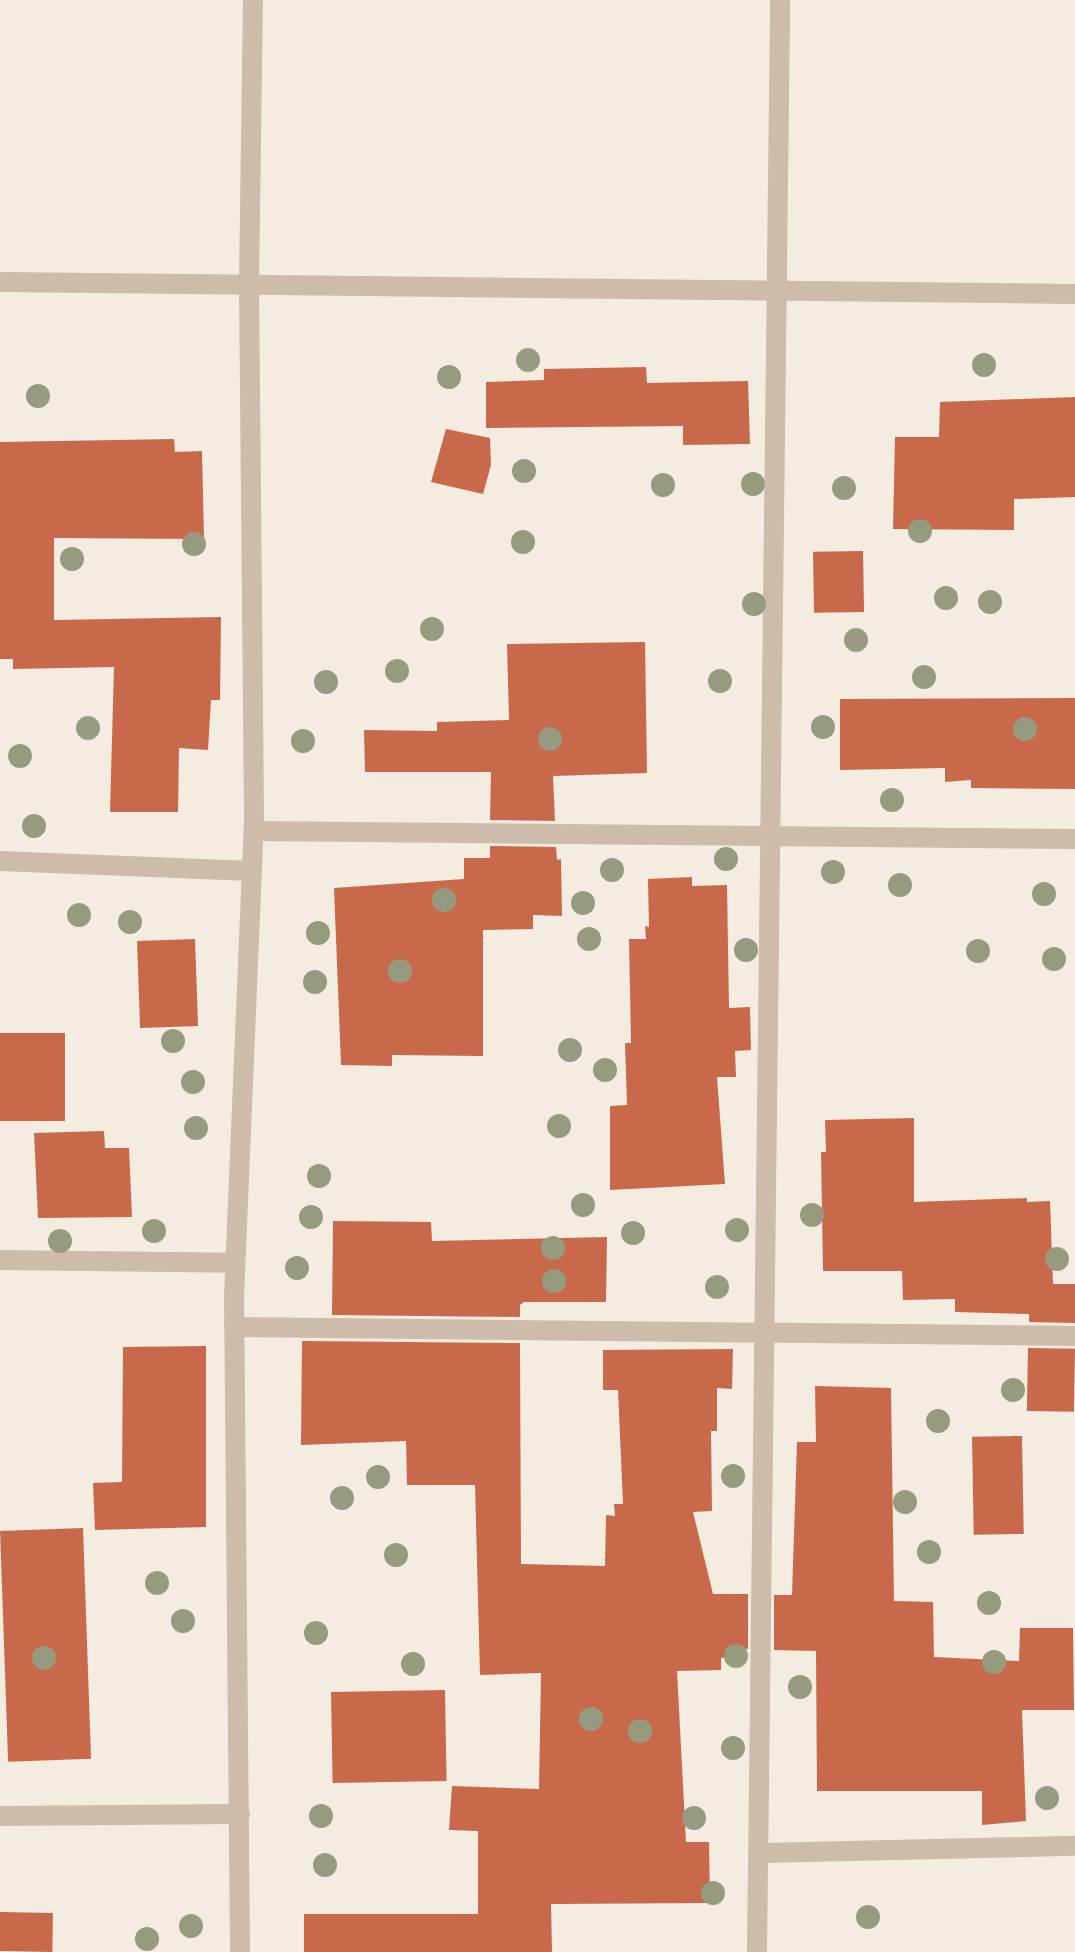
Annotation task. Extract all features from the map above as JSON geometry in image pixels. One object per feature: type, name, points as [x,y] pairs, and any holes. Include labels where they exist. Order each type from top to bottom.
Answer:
[{"type":"street","points":[[240,1952],[234,1327],[254,831],[249,283],[253,0]]},
{"type":"street","points":[[757,1952],[780,0]]},
{"type":"street","points":[[0,282],[1075,294]]},
{"type":"street","points":[[254,831],[1075,839]]},
{"type":"street","points":[[0,861],[252,871]]},
{"type":"street","points":[[0,1260],[235,1263]]},
{"type":"street","points":[[234,1327],[1075,1336]]},
{"type":"street","points":[[0,1816],[240,1814]]},
{"type":"street","points":[[759,1853],[1075,1846]]},
{"type":"building","points":[[646,367],[647,383],[748,381],[750,444],[683,445],[683,426],[486,428],[486,382],[544,380],[544,369]]},
{"type":"building","points":[[1075,397],[1075,497],[1014,499],[1014,530],[893,529],[895,437],[939,437],[940,402]]},
{"type":"building","points":[[446,429],[490,438],[491,465],[483,494],[431,482]]},
{"type":"building","points":[[174,439],[175,452],[202,451],[204,539],[54,538],[54,620],[221,617],[220,700],[211,700],[208,750],[179,748],[178,812],[110,812],[114,667],[13,669],[13,659],[0,659],[0,442]]},
{"type":"building","points":[[863,551],[864,612],[814,613],[813,552]]},
{"type":"building","points":[[645,642],[647,773],[553,776],[555,821],[490,820],[491,772],[365,772],[364,730],[437,731],[437,722],[509,720],[507,644]]},
{"type":"building","points":[[1075,698],[1075,789],[971,788],[971,780],[945,782],[945,768],[840,770],[840,699]]},
{"type":"building","points":[[490,846],[556,847],[557,860],[561,859],[562,916],[533,915],[533,929],[483,930],[483,1056],[392,1055],[392,1066],[341,1065],[334,888],[464,879],[464,858],[490,858]]},
{"type":"building","points":[[692,877],[692,886],[727,885],[729,1008],[750,1007],[751,1050],[735,1051],[736,1077],[717,1077],[725,1184],[610,1190],[610,1106],[627,1105],[625,1043],[631,1043],[629,939],[646,939],[645,926],[649,927],[648,879]]},
{"type":"building","points":[[195,939],[198,1026],[140,1028],[137,941]]},
{"type":"building","points":[[0,1033],[65,1033],[65,1121],[0,1121]]},
{"type":"building","points":[[914,1118],[914,1202],[1027,1198],[1027,1202],[1050,1201],[1053,1284],[1075,1284],[1075,1323],[1029,1322],[1029,1314],[955,1312],[955,1299],[903,1300],[902,1271],[823,1271],[821,1152],[826,1152],[825,1120]]},
{"type":"building","points":[[104,1131],[105,1148],[129,1148],[132,1217],[38,1218],[34,1133]]},
{"type":"building","points":[[333,1221],[431,1222],[432,1241],[607,1237],[606,1302],[524,1302],[520,1305],[520,1317],[332,1315]]},
{"type":"building","points":[[302,1341],[520,1343],[521,1564],[605,1566],[606,1515],[615,1516],[614,1504],[623,1504],[618,1390],[603,1390],[603,1350],[733,1349],[732,1389],[717,1388],[717,1431],[711,1431],[712,1511],[693,1512],[713,1594],[748,1594],[748,1649],[726,1648],[727,1657],[721,1658],[721,1670],[677,1671],[686,1842],[709,1842],[710,1903],[551,1904],[552,1952],[304,1952],[304,1914],[478,1914],[478,1831],[449,1830],[452,1786],[539,1789],[541,1673],[480,1675],[475,1485],[407,1485],[406,1441],[301,1445]]},
{"type":"building","points":[[206,1346],[206,1527],[95,1530],[93,1483],[122,1482],[123,1347]]},
{"type":"building","points":[[1028,1348],[1075,1349],[1074,1412],[1027,1411]]},
{"type":"building","points":[[815,1386],[891,1388],[894,1601],[933,1602],[934,1657],[1019,1661],[1020,1628],[1073,1628],[1074,1710],[1022,1710],[1026,1821],[982,1825],[982,1791],[817,1791],[816,1651],[774,1650],[774,1595],[792,1595],[797,1442],[816,1442]]},
{"type":"building","points":[[1022,1436],[1024,1534],[974,1535],[972,1437]]},
{"type":"building","points":[[83,1528],[91,1759],[8,1762],[0,1531]]},
{"type":"building","points":[[445,1690],[447,1781],[333,1783],[331,1692]]},
{"type":"building","points":[[0,1912],[53,1913],[52,1952],[0,1951]]}]
